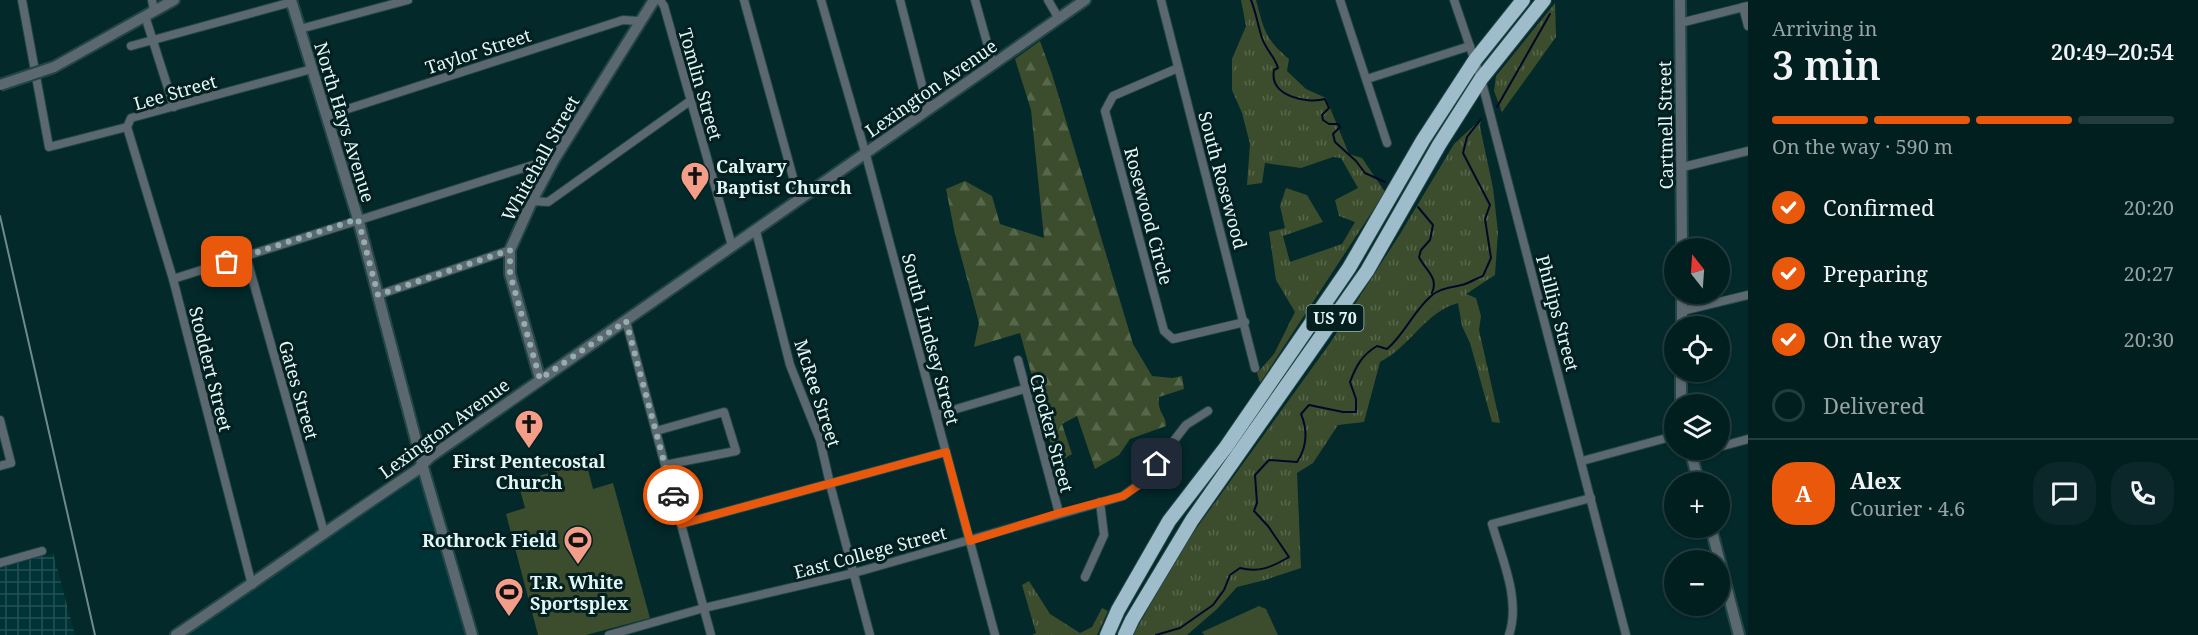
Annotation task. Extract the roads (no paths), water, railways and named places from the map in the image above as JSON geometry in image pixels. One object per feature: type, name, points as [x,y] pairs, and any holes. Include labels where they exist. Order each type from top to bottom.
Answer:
[{"type":"highway","name":"US 70","points":[[1107,635],[1118,610],[1169,521],[1226,447],[1349,268],[1423,140],[1475,60],[1522,0]]},
{"type":"highway","name":"US 70","points":[[1125,635],[1192,520],[1367,271],[1439,145],[1481,79],[1544,0]]},
{"type":"street","name":"Lee Street","points":[[23,0],[49,147],[127,127],[131,118],[312,69]]},
{"type":"street","points":[[0,85],[54,67],[150,9],[174,0]]},
{"type":"street","points":[[300,29],[408,0]]},
{"type":"street","name":"Whitehall Street","points":[[540,379],[510,274],[510,250],[555,158],[654,0]]},
{"type":"street","name":"Tomlin Street","points":[[660,0],[664,6],[732,246]]},
{"type":"street","points":[[744,0],[799,199]]},
{"type":"street","name":"South Lindsey Street","points":[[821,0],[866,155],[995,635]]},
{"type":"street","points":[[900,0],[928,108]]},
{"type":"street","points":[[975,0],[993,64]]},
{"type":"street","points":[[1048,0],[1059,19]]},
{"type":"street","name":"Lexington Avenue","points":[[176,635],[252,585],[540,379],[866,155],[928,108],[1085,0]]},
{"type":"street","name":"South Rosewood","points":[[1161,0],[1255,368]]},
{"type":"street","points":[[1340,0],[1387,143]]},
{"type":"street","name":"Phillips Street","points":[[1454,0],[1481,79],[1626,635]]},
{"type":"street","name":"Cartmell Street","points":[[1680,0],[1682,238]]},
{"type":"street","points":[[131,46],[292,1]]},
{"type":"street","name":"North Hays Avenue","points":[[292,1],[358,219],[423,464],[472,635]]},
{"type":"street","points":[[1680,23],[1746,6],[1748,26]]},
{"type":"street","points":[[150,9],[154,40],[174,107]]},
{"type":"street","name":"Taylor Street","points":[[326,116],[623,20],[639,21]]},
{"type":"street","points":[[1367,80],[1470,46]]},
{"type":"street","name":"Rosewood Circle","points":[[1178,68],[1113,96],[1105,111],[1164,331],[1173,339],[1245,322]]},
{"type":"street","points":[[532,201],[548,202],[690,101]]},
{"type":"street","name":"Stoddert Street","points":[[127,127],[172,279],[252,585]]},
{"type":"street","points":[[1683,166],[1748,151]]},
{"type":"street","points":[[172,279],[555,158]]},
{"type":"street","name":"McRee Street","points":[[756,231],[790,365],[820,440],[870,635]]},
{"type":"street","points":[[378,295],[510,250]]},
{"type":"street","name":"Gates Street","points":[[246,256],[324,532]]},
{"type":"street","points":[[1682,311],[1748,295]]},
{"type":"street","points":[[1682,304],[1682,316]]},
{"type":"street","points":[[626,321],[711,635]]},
{"type":"street","name":"Crocker Street","points":[[1018,360],[1059,513]]},
{"type":"street","points":[[936,415],[1024,389]]},
{"type":"street","name":"East College Street","points":[[609,635],[704,608],[854,573],[1123,496],[1142,483],[1186,426],[1208,411]]},
{"type":"street","points":[[656,431],[724,412],[736,451],[665,465]]},
{"type":"street","points":[[0,420],[11,463],[0,466]]},
{"type":"street","points":[[1582,461],[1664,439]]},
{"type":"street","points":[[1730,444],[1748,439]]},
{"type":"street","points":[[681,524],[946,452]]},
{"type":"street","points":[[1509,635],[1514,620],[1513,599],[1492,524],[1591,498]]},
{"type":"street","points":[[1085,577],[1104,535],[1100,502]]},
{"type":"street","points":[[1714,538],[1739,635]]},
{"type":"street","points":[[0,563],[42,551]]},
{"type":"waterway","points":[[1251,0],[1262,38],[1278,68],[1274,70],[1277,86],[1283,92],[1299,99],[1325,99],[1329,108],[1322,115],[1323,120],[1329,124],[1338,124],[1340,127],[1333,134],[1335,142],[1356,161],[1365,173],[1385,182]]},
{"type":"waterway","points":[[1497,107],[1550,14]]},
{"type":"waterway","points":[[1156,635],[1180,628],[1213,605],[1224,590],[1230,575],[1240,568],[1253,570],[1265,568],[1289,557],[1268,526],[1254,511],[1257,503],[1255,475],[1269,460],[1297,462],[1303,451],[1305,439],[1305,427],[1301,414],[1309,405],[1343,412],[1356,412],[1356,399],[1350,382],[1360,361],[1377,346],[1387,349],[1430,297],[1442,290],[1483,276],[1491,258],[1485,219],[1490,205],[1463,153],[1467,137],[1481,119]]},
{"type":"waterway","points":[[1418,207],[1433,225],[1430,240],[1421,250],[1419,257],[1433,278],[1432,293]]},
{"type":"railway","points":[[0,216],[95,635]]},
{"type":"place","name":"Calvary Baptist Church","points":[[695,202]]},
{"type":"place","name":"First Pentecostal Church","points":[[529,450]]},
{"type":"place","name":"Rothrock Field","points":[[578,566]]},
{"type":"place","name":"T.R. White Sportsplex","points":[[509,618]]}]
